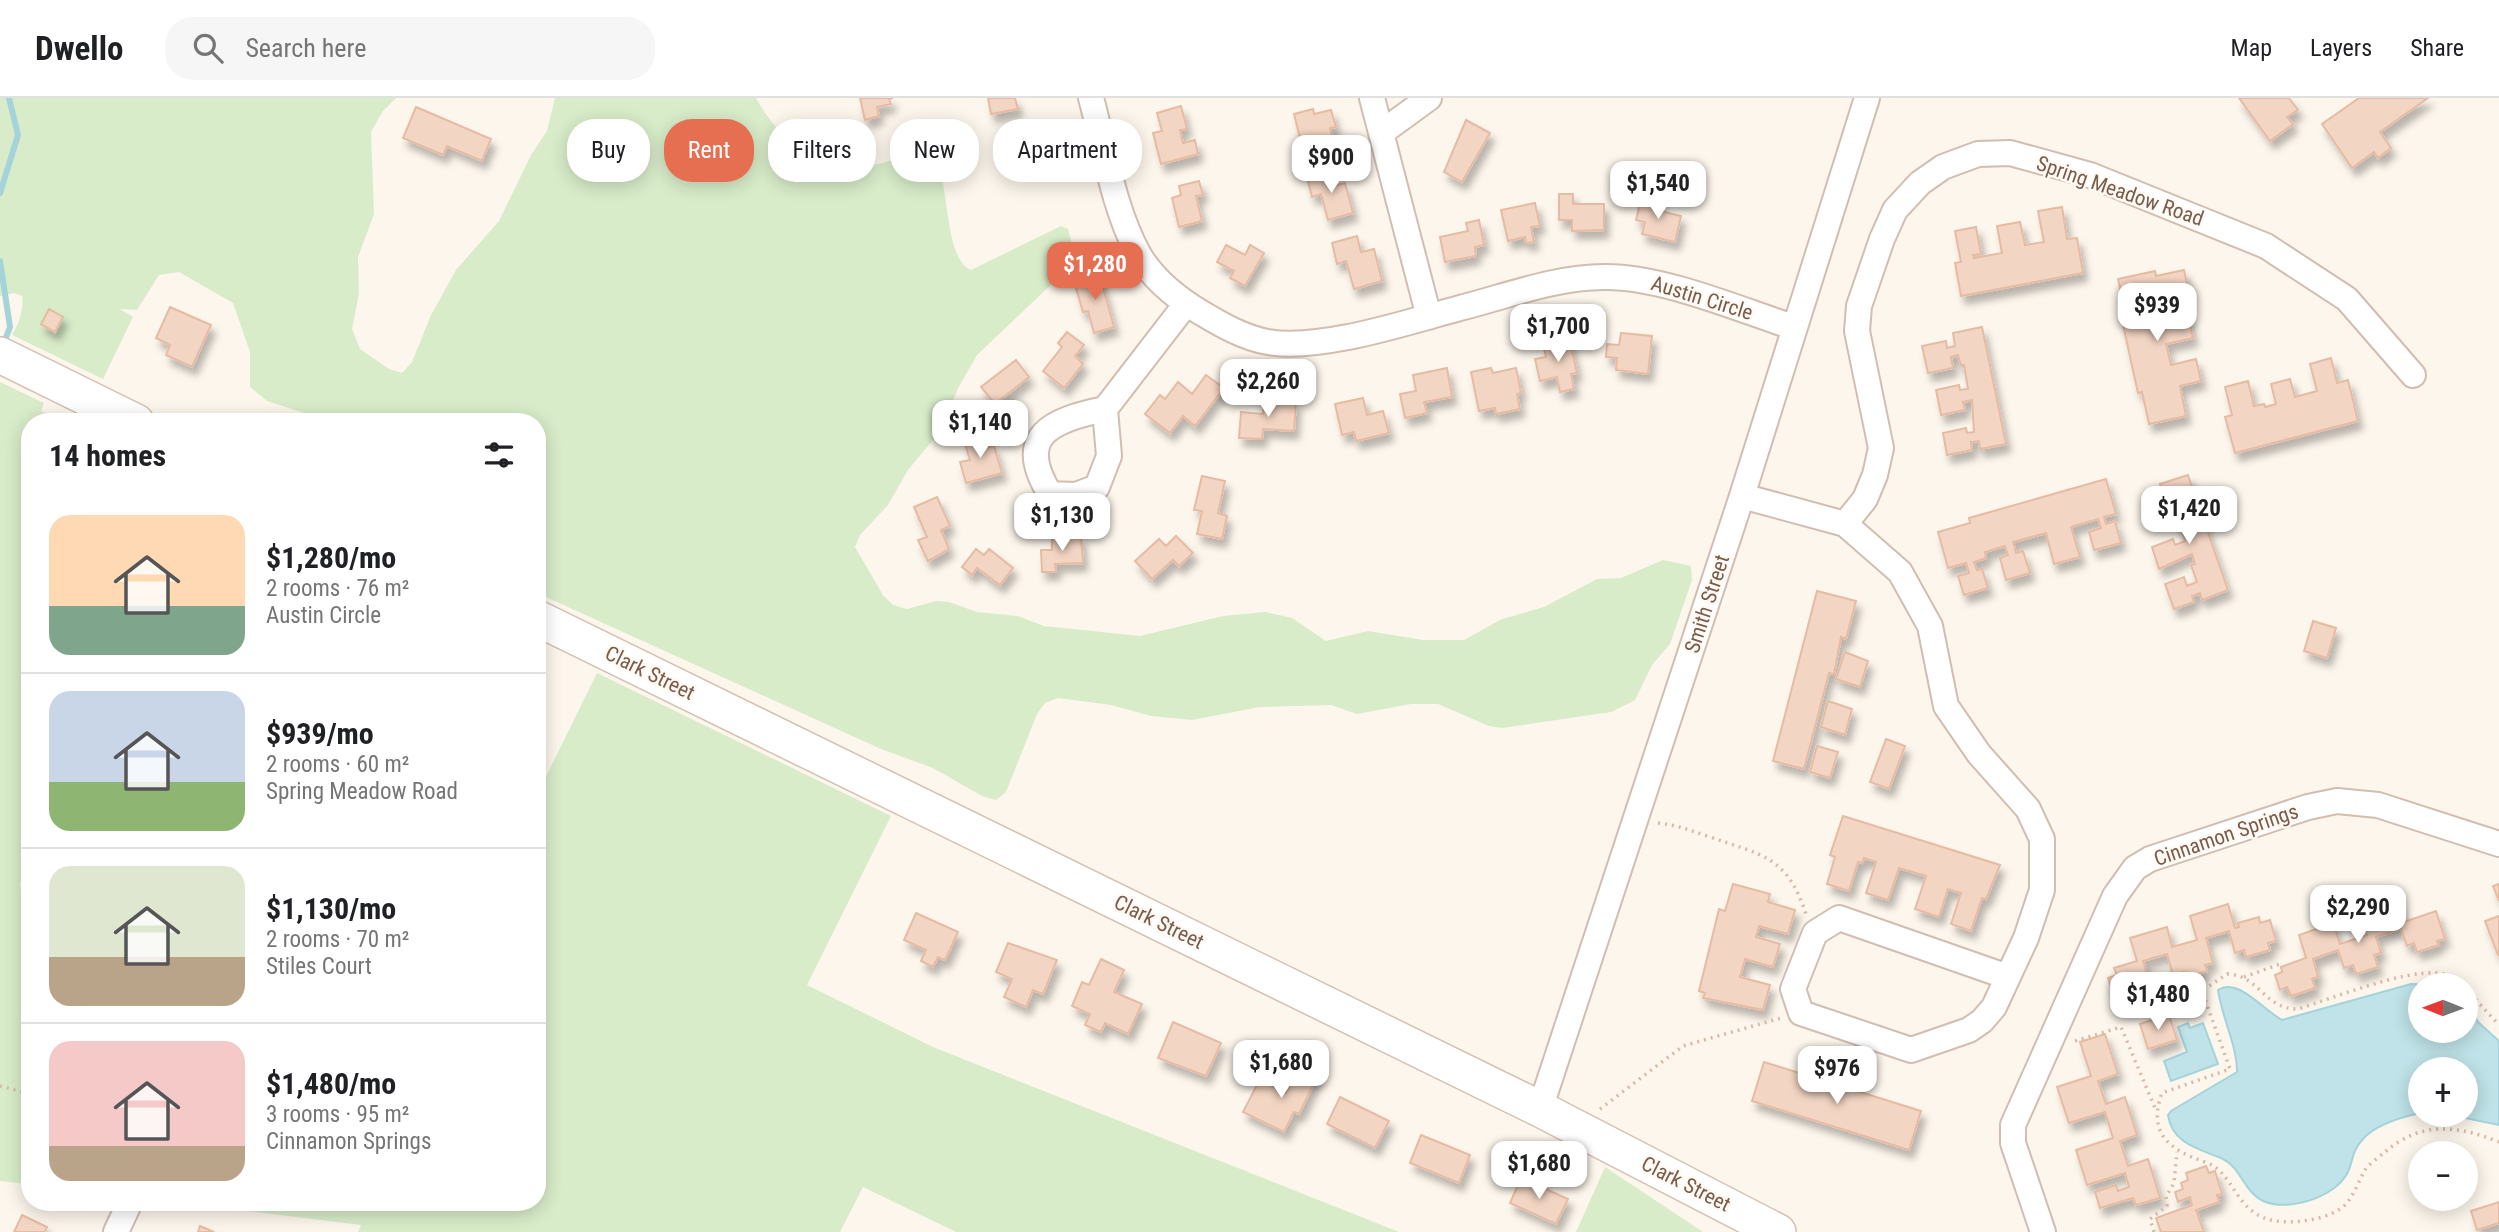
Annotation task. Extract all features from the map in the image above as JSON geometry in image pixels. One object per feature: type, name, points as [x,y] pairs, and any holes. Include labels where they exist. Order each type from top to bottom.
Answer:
[{"type":"main road","points":[[4,356],[118,413]]},
{"type":"main road","name":"Clark Street","points":[[546,622],[1540,1109],[1778,1232]]},
{"type":"street","name":"Austin Circle","points":[[1091,98],[1125,221],[1139,254],[1157,281],[1186,304],[1223,326],[1268,342],[1315,341],[1355,335],[1567,280],[1605,276],[1646,280],[1793,327]]},
{"type":"street","points":[[1371,98],[1429,317]]},
{"type":"street","points":[[1381,133],[1429,98]]},
{"type":"street","name":"Smith Street","points":[[1540,1109],[1742,496],[1867,98]]},
{"type":"street","name":"Spring Meadow Road","points":[[1845,524],[1865,499],[1875,475],[1881,448],[1857,331],[1859,306],[1882,239],[1895,210],[1920,183],[1943,167],[1978,154],[2010,153],[2090,175],[2266,246],[2347,299],[2413,374]]},
{"type":"street","points":[[1105,410],[1186,304]]},
{"type":"street","points":[[1742,496],[1845,524],[1900,572],[1930,626],[1946,706],[1979,754],[2028,809],[2042,839],[2042,890],[2008,977],[1994,1007],[1982,1021],[1969,1030],[1911,1050],[1801,1013],[1793,989],[1815,933],[1839,918],[2008,977]]},
{"type":"street","name":"Cinnamon Springs","points":[[2043,1232],[2012,1136],[2014,1120],[2115,896],[2135,868],[2150,859],[2308,807],[2337,801],[2378,805],[2499,844]]},
{"type":"street","points":[[116,1232],[126,1211]]},
{"type":"path","points":[[1658,823],[1683,826],[1759,852],[1777,863],[1797,888],[1815,933]]},
{"type":"path","points":[[2156,1110],[2162,1093],[2230,1069],[2202,991],[2227,974],[2244,976],[2280,964]]},
{"type":"path","points":[[2244,976],[2273,1004],[2284,1009],[2298,1009],[2408,977]]},
{"type":"path","points":[[2478,1002],[2499,1025]]},
{"type":"path","points":[[1596,1112],[1683,1046],[1801,1013]]},
{"type":"path","points":[[2044,1051],[2121,1027],[2156,1110],[2163,1134],[2177,1152],[2215,1166],[2237,1198],[2267,1219],[2288,1222],[2313,1218],[2340,1208],[2347,1203],[2366,1168],[2412,1133],[2433,1128],[2454,1128],[2482,1134],[2499,1142]]},
{"type":"path","points":[[0,1086],[21,1092]]},
{"type":"path","points":[[2154,1232],[2150,1219],[2167,1206],[2166,1197],[2174,1183],[2177,1152]]},
{"type":"green space","points":[[0,98],[396,98],[383,111],[371,132],[374,214],[358,257],[359,293],[352,329],[360,349],[389,369],[402,373],[412,362],[431,315],[456,270],[499,221],[531,155],[547,131],[555,98],[756,98],[770,119],[768,182],[876,182],[876,164],[890,161],[890,182],[942,182],[956,250],[962,263],[971,270],[1061,226],[1068,229],[1076,261],[977,355],[957,390],[943,428],[908,470],[888,505],[860,535],[855,547],[883,595],[893,605],[907,609],[936,601],[949,602],[977,612],[1018,616],[1044,626],[1140,636],[1223,616],[1265,612],[1292,618],[1326,641],[1368,631],[1423,640],[1464,640],[1502,619],[1544,607],[1597,579],[1621,578],[1663,560],[1691,566],[1692,580],[1670,644],[1652,665],[1635,700],[1611,712],[1502,728],[1489,726],[1438,704],[1411,704],[1357,714],[1331,705],[1260,707],[1192,720],[1151,716],[1111,705],[1058,698],[1045,703],[1037,714],[1006,792],[996,800],[982,796],[933,768],[881,749],[546,597],[546,413],[304,413],[267,401],[250,387],[250,352],[233,303],[179,272],[159,275],[137,310],[120,309],[133,317],[103,379],[12,335],[20,316],[22,301],[22,296],[14,293],[0,296]]},
{"type":"green space","points":[[0,382],[44,403],[41,411],[47,413],[21,413],[21,1183],[0,1181]]},
{"type":"green space","points":[[597,673],[891,816],[807,985],[933,1047],[1399,1232],[956,1232],[863,1187],[840,1232],[358,1232],[361,1225],[248,1211],[546,1211],[546,777]]},
{"type":"green space","points":[[1605,1167],[1703,1232],[1576,1232]]},
{"type":"water","points":[[2408,985],[2408,1043],[2478,1043],[2478,1022],[2499,1041],[2499,1125],[2478,1121],[2478,1057],[2408,1057],[2408,1116],[2368,1134],[2356,1148],[2342,1181],[2322,1196],[2297,1204],[2273,1204],[2263,1201],[2251,1192],[2229,1163],[2181,1139],[2175,1133],[2168,1115],[2237,1072],[2235,1052],[2218,990],[2226,987],[2242,991],[2282,1020]]},
{"type":"water","points":[[2188,1023],[2190,1028],[2203,1023],[2218,1064],[2171,1081],[2164,1061],[2187,1052],[2178,1027]]},
{"type":"building","points":[[860,98],[893,98],[889,99],[891,104],[877,107],[879,116],[865,119]]},
{"type":"building","points":[[988,98],[1015,98],[1018,109],[991,114]]},
{"type":"building","points":[[2239,98],[2289,98],[2298,110],[2287,117],[2293,124],[2270,141]]},
{"type":"building","points":[[2359,98],[2428,98],[2380,132],[2391,148],[2378,158],[2374,152],[2352,168],[2322,124]]},
{"type":"building","points":[[1181,106],[1187,129],[1180,130],[1183,143],[1195,140],[1198,154],[1161,164],[1153,133],[1162,131],[1157,113]]},
{"type":"building","points":[[416,107],[491,139],[482,161],[447,146],[443,155],[403,138]]},
{"type":"building","points":[[1313,109],[1314,114],[1331,110],[1336,127],[1330,128],[1334,147],[1304,154],[1294,114]]},
{"type":"building","points":[[1466,120],[1490,133],[1462,182],[1444,172]]},
{"type":"building","points":[[1329,171],[1334,186],[1345,183],[1353,213],[1328,220],[1321,194],[1312,197],[1307,177]]},
{"type":"building","points":[[1199,181],[1203,195],[1196,196],[1202,221],[1179,227],[1172,198],[1181,195],[1179,186]]},
{"type":"building","points":[[1559,194],[1573,194],[1573,204],[1604,204],[1604,230],[1572,231],[1572,220],[1559,220]]},
{"type":"building","points":[[1642,195],[1654,198],[1652,209],[1681,216],[1675,242],[1642,234],[1645,222],[1636,220]]},
{"type":"building","points":[[1535,203],[1540,226],[1531,227],[1534,242],[1526,243],[1525,237],[1508,241],[1501,210]]},
{"type":"building","points":[[2062,207],[2067,239],[2077,238],[2083,273],[1961,296],[1955,263],[1961,262],[1955,231],[1976,227],[1981,254],[1973,255],[1974,258],[2002,253],[1997,226],[2020,222],[2025,245],[2044,242],[2038,211]]},
{"type":"building","points":[[1479,220],[1484,245],[1475,247],[1476,256],[1445,262],[1440,237],[1468,231],[1466,223]]},
{"type":"building","points":[[1357,236],[1361,252],[1374,249],[1382,281],[1354,289],[1346,261],[1337,264],[1332,243]]},
{"type":"building","points":[[1226,245],[1245,255],[1250,245],[1264,253],[1245,286],[1230,278],[1234,271],[1217,262]]},
{"type":"building","points":[[2184,270],[2189,292],[2160,298],[2162,305],[2157,306],[2160,321],[2188,315],[2193,338],[2166,344],[2171,365],[2196,359],[2201,381],[2180,386],[2186,416],[2149,424],[2142,392],[2138,393],[2120,311],[2125,310],[2118,279],[2155,271],[2156,276]]},
{"type":"building","points":[[1099,273],[1114,327],[1094,333],[1088,311],[1083,312],[1074,281]]},
{"type":"building","points":[[170,307],[211,325],[192,367],[166,355],[170,345],[156,338]]},
{"type":"building","points":[[49,309],[63,317],[55,332],[41,324]]},
{"type":"building","points":[[1982,327],[2006,444],[1980,449],[1979,441],[1971,442],[1972,450],[1947,455],[1943,433],[1966,428],[1967,433],[1974,432],[1972,400],[1963,402],[1965,410],[1941,415],[1936,390],[1959,385],[1960,390],[1968,389],[1964,365],[1961,365],[1958,355],[1951,357],[1953,368],[1928,373],[1922,346],[1946,341],[1947,348],[1955,346],[1953,333]]},
{"type":"building","points":[[1067,332],[1084,345],[1075,356],[1083,364],[1064,388],[1043,371],[1062,347],[1058,343]]},
{"type":"building","points":[[1621,333],[1652,336],[1648,374],[1616,370],[1617,358],[1606,357],[1607,344],[1619,345]]},
{"type":"building","points":[[1569,338],[1577,373],[1571,374],[1574,389],[1560,392],[1557,377],[1540,381],[1535,359],[1546,357],[1543,344]]},
{"type":"building","points":[[2331,358],[2337,383],[2348,380],[2358,421],[2235,453],[2225,417],[2232,415],[2225,387],[2248,381],[2254,406],[2276,404],[2271,384],[2290,379],[2295,397],[2317,391],[2310,364]]},
{"type":"building","points":[[1016,360],[1029,377],[995,404],[981,387]]},
{"type":"building","points":[[1447,368],[1452,397],[1424,402],[1427,413],[1405,418],[1400,394],[1416,391],[1413,375]]},
{"type":"building","points":[[1491,368],[1493,373],[1516,368],[1521,393],[1517,394],[1520,409],[1496,414],[1495,408],[1479,411],[1471,372]]},
{"type":"building","points":[[1206,375],[1224,388],[1195,426],[1183,416],[1170,433],[1145,414],[1160,395],[1165,399],[1178,382],[1192,394]]},
{"type":"building","points":[[1363,398],[1367,415],[1383,411],[1389,433],[1356,441],[1354,432],[1342,435],[1335,404]]},
{"type":"building","points":[[1264,400],[1296,402],[1294,431],[1263,429],[1262,439],[1239,438],[1241,412],[1263,414]]},
{"type":"building","points":[[986,436],[989,447],[994,446],[1002,473],[966,483],[960,462],[970,460],[964,441]]},
{"type":"building","points":[[2188,475],[2228,590],[2202,600],[2200,593],[2192,596],[2194,602],[2174,609],[2165,584],[2184,577],[2187,586],[2197,582],[2191,565],[2195,564],[2192,554],[2159,569],[2152,547],[2173,539],[2175,545],[2185,541],[2178,520],[2173,521],[2160,484]]},
{"type":"building","points":[[1202,476],[1225,481],[1218,513],[1227,516],[1222,539],[1197,534],[1202,511],[1194,510]]},
{"type":"building","points":[[2106,479],[2116,514],[2104,517],[2106,524],[2115,521],[2121,543],[2094,550],[2089,532],[2101,528],[2098,519],[2071,527],[2080,557],[2054,564],[2046,533],[2013,542],[2016,553],[2023,551],[2030,573],[2006,580],[2000,558],[2008,555],[2005,546],[1985,552],[1986,558],[1974,562],[1977,570],[1982,569],[1988,588],[1964,595],[1958,576],[1969,573],[1966,563],[1948,568],[1938,532],[1970,523],[1969,518]]},
{"type":"building","points":[[937,497],[950,526],[941,530],[949,549],[928,561],[918,540],[927,537],[914,507]]},
{"type":"building","points":[[1081,536],[1083,563],[1055,564],[1056,572],[1042,572],[1041,550],[1052,550],[1052,537]]},
{"type":"building","points":[[1176,536],[1193,553],[1179,566],[1173,560],[1152,579],[1135,561],[1159,539],[1166,546]]},
{"type":"building","points":[[976,549],[984,555],[989,549],[1013,568],[1000,585],[977,568],[972,575],[962,567]]},
{"type":"building","points":[[1817,591],[1856,601],[1846,639],[1841,637],[1834,674],[1829,673],[1804,769],[1773,761]]},
{"type":"building","points":[[2313,621],[2336,628],[2327,658],[2304,651]]},
{"type":"building","points":[[1845,652],[1868,661],[1860,687],[1836,679]]},
{"type":"building","points":[[1828,701],[1852,709],[1845,735],[1821,727]]},
{"type":"building","points":[[1886,739],[1905,746],[1889,789],[1870,782]]},
{"type":"building","points":[[1817,746],[1838,752],[1830,778],[1810,772]]},
{"type":"building","points":[[1843,816],[2000,865],[1986,899],[1982,898],[1971,931],[1951,924],[1961,893],[1948,889],[1939,917],[1915,909],[1926,876],[1899,868],[1888,900],[1866,893],[1876,862],[1864,858],[1862,863],[1858,862],[1849,891],[1827,884],[1835,857],[1830,855]]},
{"type":"building","points":[[1733,884],[1770,894],[1768,902],[1795,910],[1788,934],[1759,926],[1756,937],[1780,944],[1773,967],[1745,959],[1740,977],[1770,985],[1763,1010],[1703,998],[1705,993],[1699,991],[1719,909],[1725,911]]},
{"type":"building","points":[[2499,884],[2499,901],[2493,886]]},
{"type":"building","points":[[2397,902],[2404,922],[2436,911],[2445,939],[2437,941],[2439,945],[2417,952],[2414,943],[2407,946],[2401,929],[2376,937],[2381,953],[2374,955],[2378,967],[2356,974],[2353,965],[2344,968],[2338,950],[2313,959],[2318,977],[2312,979],[2315,988],[2291,996],[2287,987],[2280,990],[2275,975],[2282,972],[2281,967],[2306,958],[2299,935],[2333,923],[2340,944],[2367,935],[2360,914]]},
{"type":"building","points":[[2228,904],[2235,928],[2239,927],[2238,923],[2259,917],[2260,923],[2270,920],[2276,941],[2268,943],[2270,950],[2246,957],[2244,950],[2235,953],[2229,931],[2206,938],[2213,963],[2205,965],[2207,971],[2186,978],[2184,972],[2173,975],[2167,954],[2143,961],[2151,987],[2145,988],[2146,993],[2125,999],[2124,994],[2114,997],[2108,978],[2117,975],[2114,968],[2137,961],[2130,938],[2167,927],[2172,947],[2197,940],[2190,916]]},
{"type":"building","points":[[916,913],[958,932],[945,960],[938,957],[933,967],[921,961],[926,950],[904,940]]},
{"type":"building","points":[[2499,916],[2499,954],[2498,955],[2485,921]]},
{"type":"building","points":[[1008,943],[1057,960],[1043,994],[1033,990],[1026,1007],[1004,997],[1012,979],[996,972]]},
{"type":"building","points":[[1101,959],[1124,970],[1114,992],[1142,1004],[1128,1034],[1105,1023],[1101,1032],[1085,1025],[1090,1014],[1072,1006],[1082,982],[1089,985]]},
{"type":"building","points":[[2169,1015],[2177,1040],[2148,1049],[2140,1024]]},
{"type":"building","points":[[1173,1022],[1221,1043],[1206,1076],[1158,1058]]},
{"type":"building","points":[[2105,1034],[2118,1074],[2098,1081],[2106,1104],[2125,1097],[2137,1135],[2120,1141],[2128,1166],[2148,1159],[2160,1198],[2136,1205],[2133,1198],[2100,1208],[2095,1192],[2116,1185],[2118,1191],[2129,1187],[2125,1173],[2087,1185],[2076,1150],[2113,1138],[2105,1112],[2069,1123],[2057,1087],[2091,1076],[2080,1042]]},
{"type":"building","points":[[1764,1062],[1921,1111],[1909,1150],[1752,1101]]},
{"type":"building","points":[[1299,1066],[1318,1075],[1299,1114],[1294,1112],[1284,1132],[1243,1112],[1258,1083],[1263,1085],[1265,1082],[1286,1093]]},
{"type":"building","points":[[1340,1097],[1389,1121],[1375,1148],[1327,1124]]},
{"type":"building","points":[[1421,1135],[1470,1155],[1459,1183],[1410,1163]]},
{"type":"building","points":[[2206,1166],[2209,1173],[2215,1171],[2222,1194],[2217,1195],[2219,1202],[2196,1210],[2204,1232],[2161,1232],[2156,1218],[2192,1205],[2190,1197],[2178,1202],[2175,1192],[2183,1189],[2181,1183],[2188,1180],[2186,1173]]},
{"type":"building","points":[[1521,1178],[1568,1199],[1556,1224],[1510,1203]]},
{"type":"building","points":[[2499,1202],[2499,1223],[2477,1230],[2471,1211],[2478,1211]]},
{"type":"building","points":[[22,1215],[47,1227],[45,1232],[14,1232]]},
{"type":"building","points":[[200,1226],[214,1232],[198,1232]]},
{"type":"waterway","points":[[0,193],[18,135],[9,98]]},
{"type":"waterway","points":[[0,261],[10,327],[3,345]]}]
